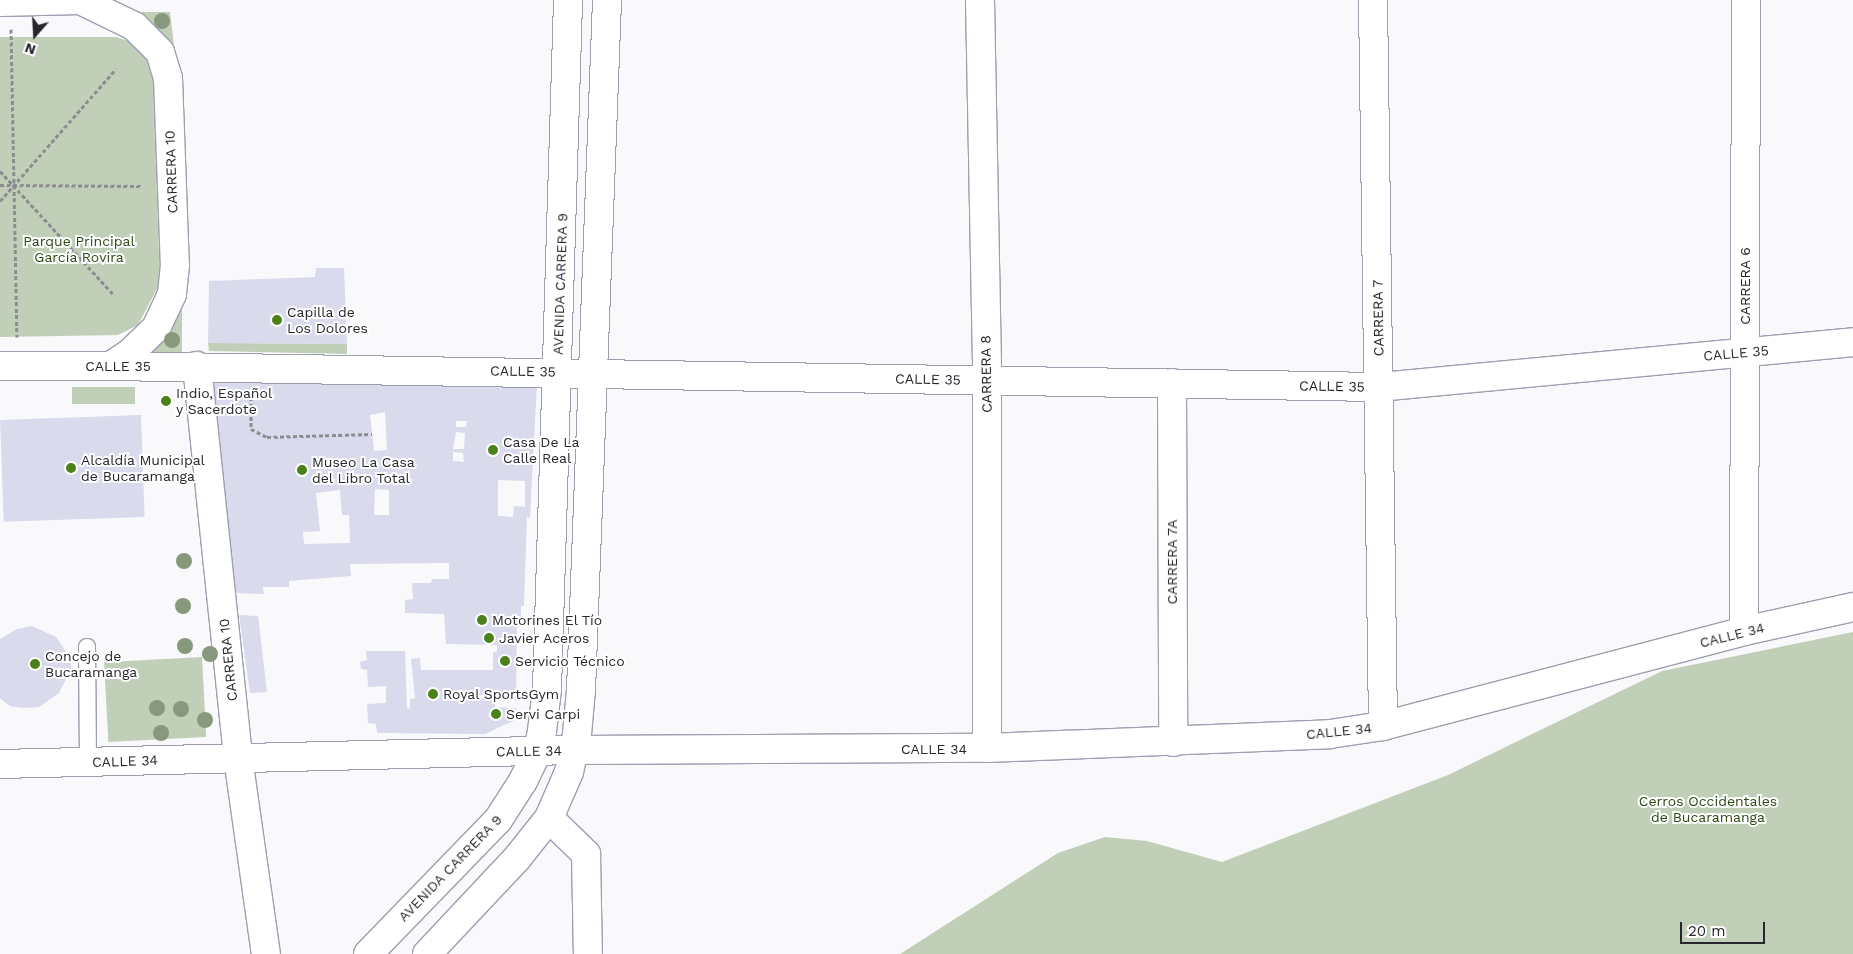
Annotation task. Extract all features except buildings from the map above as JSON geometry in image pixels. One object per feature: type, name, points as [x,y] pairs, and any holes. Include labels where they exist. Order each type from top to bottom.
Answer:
[{"type":"street","name":"CARRERA 10","points":[[80,0],[118,16],[148,37],[160,52],[168,78],[175,265],[172,294],[156,328],[130,353],[110,366]]},
{"type":"street","points":[[0,2],[92,0]]},
{"type":"street","name":"AVENIDA CARRERA 9","points":[[368,954],[498,820],[538,750],[547,689],[568,0]]},
{"type":"street","points":[[428,954],[518,857],[549,818],[563,790],[574,750],[581,690],[606,0]]},
{"type":"street","name":"CARRERA 8","points":[[980,0],[987,380],[987,748]]},
{"type":"street","name":"CARRERA 7","points":[[1372,0],[1383,726]]},
{"type":"street","name":"CARRERA 6","points":[[1744,632],[1746,0]]},
{"type":"street","name":"CALLE 35","points":[[0,366],[197,366],[593,372],[1379,387],[1853,342]]},
{"type":"street","name":"CARRERA 10","points":[[197,366],[238,758],[266,954]]},
{"type":"street","name":"CARRERA 7A","points":[[1172,383],[1173,742]]},
{"type":"street","name":"CALLE 34","points":[[0,764],[538,750],[987,748],[1173,742],[1330,734],[1383,726],[1744,632],[1853,607]]},
{"type":"street","points":[[549,818],[586,854],[588,954]]},
{"type":"lane","points":[[87,647],[88,762]]},
{"type":"path","points":[[10,29],[17,341]]},
{"type":"path","points":[[0,201],[116,69]]},
{"type":"path","points":[[0,170],[114,295]]},
{"type":"path","points":[[0,185],[142,186]]},
{"type":"path","points":[[252,389],[251,429],[267,437],[372,434]]},
{"type":"green space","points":[[123,12],[170,12],[175,54],[164,36],[150,24]]},
{"type":"green space","name":"Parque Principal García Rovira","points":[[0,37],[116,37],[135,43],[149,60],[153,79],[160,283],[138,325],[118,335],[0,337]]},
{"type":"green space","points":[[182,309],[182,354],[146,354],[161,341]]},
{"type":"green space","points":[[208,343],[347,344],[347,354],[209,351]]},
{"type":"green space","points":[[72,387],[135,387],[135,404],[72,404]]},
{"type":"green space","name":"Cerros Occidentales de Bucaramanga","points":[[1853,632],[1853,954],[900,954],[1058,853],[1105,837],[1147,841],[1222,862],[1448,775],[1662,671]]},
{"type":"green space","points":[[202,657],[206,737],[108,742],[104,662]]},
{"type":"place","name":"Capilla de Los Dolores","points":[[277,320]]},
{"type":"place","name":"Indio, Español y Sacerdote","points":[[166,401]]},
{"type":"place","name":"Casa De La Calle Real","points":[[493,450]]},
{"type":"place","name":"Alcaldía Municipal de Bucaramanga","points":[[71,468]]},
{"type":"place","name":"Museo La Casa del Libro Total","points":[[302,470]]},
{"type":"place","name":"Motorines El Tío","points":[[482,620]]},
{"type":"place","name":"Javier Aceros","points":[[489,638]]},
{"type":"place","name":"Servicio Técnico","points":[[505,661]]},
{"type":"place","name":"Concejo de Bucaramanga","points":[[35,664]]},
{"type":"place","name":"Royal SportsGym","points":[[433,694]]},
{"type":"place","name":"Servi Carpi","points":[[496,714]]}]
